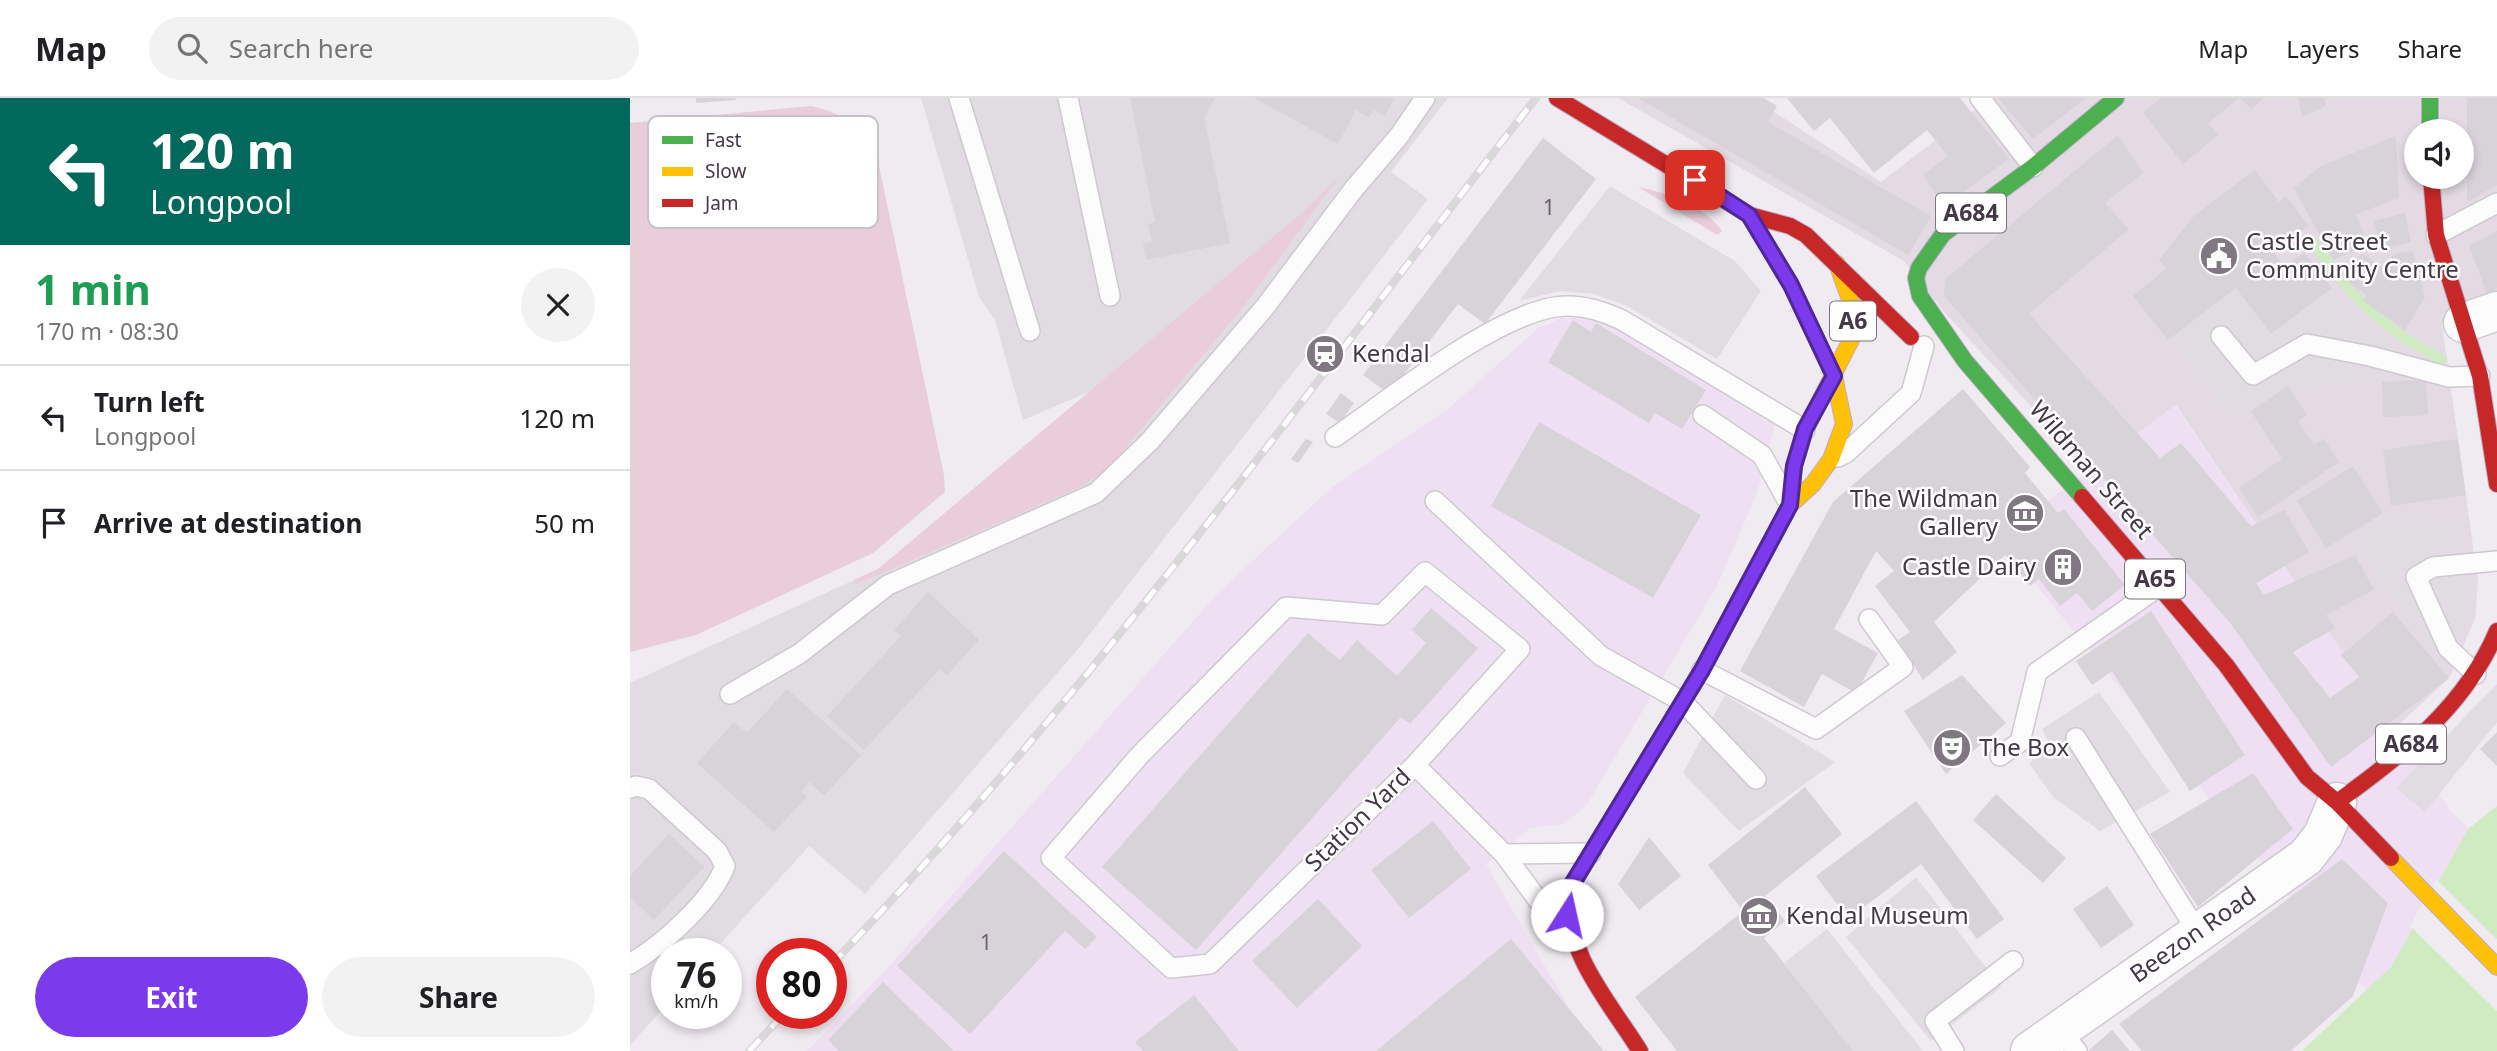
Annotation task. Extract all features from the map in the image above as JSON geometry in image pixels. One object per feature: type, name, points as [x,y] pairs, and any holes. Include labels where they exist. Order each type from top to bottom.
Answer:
[{"type":"highway","name":"A6","points":[[1558,98],[1675,167],[1749,215],[1790,226],[1806,235],[1837,263],[1852,305],[1855,332],[1805,429],[1794,466],[1790,505]]},
{"type":"highway","name":"A684","points":[[1965,360],[1920,296],[1916,278],[1919,268],[1943,233],[2033,167],[2116,98]]},
{"type":"highway","points":[[2430,98],[2430,119]]},
{"type":"highway","points":[[2432,189],[2436,235],[2480,317],[2480,376],[2497,484]]},
{"type":"highway","name":"A6","points":[[1640,1051],[1576,950],[1567,915],[1568,891],[1702,670],[1790,505],[1813,484],[1831,459],[1844,424],[1834,376],[1791,285],[1749,215]]},
{"type":"highway","points":[[1837,263],[1917,342]]},
{"type":"highway","points":[[1834,376],[1877,336],[1893,331],[1965,360]]},
{"type":"highway","name":"Wildman Street","points":[[1965,360],[2161,585],[2226,665],[2307,777],[2337,802],[2416,887],[2497,967]]},
{"type":"highway","name":"A684","points":[[2337,802],[2393,762],[2460,696],[2492,647],[2497,631]]},
{"type":"street","name":"Beezon Road","points":[[2055,1044],[2197,931],[2306,857],[2323,835],[2337,802]]},
{"type":"lane","points":[[959,98],[1030,331]]},
{"type":"lane","points":[[1069,98],[1110,296]]},
{"type":"lane","points":[[730,694],[799,654],[888,585],[1096,493],[1150,441],[1265,307],[1425,98]]},
{"type":"lane","points":[[1980,98],[2033,167]]},
{"type":"lane","points":[[2436,235],[2497,203]]},
{"type":"lane","points":[[1335,437],[1489,332],[1530,314],[1555,307],[1581,306],[1602,310],[1622,320],[1805,429]]},
{"type":"lane","points":[[2221,336],[2253,375],[2307,344],[2370,356],[2449,377],[2480,376]]},
{"type":"lane","points":[[1831,459],[1846,453],[1911,393],[1917,342]]},
{"type":"lane","points":[[1703,415],[1762,455],[1790,505]]},
{"type":"lane","points":[[1435,501],[1601,656],[1683,702],[1756,779]]},
{"type":"lane","points":[[2476,674],[2448,648],[2416,577],[2433,567],[2497,561]]},
{"type":"lane","name":"Station Yard","points":[[1425,572],[1520,649],[1415,765],[1210,964],[1171,968],[1051,858],[1139,756],[1286,607],[1382,615],[1425,572]]},
{"type":"lane","points":[[2000,757],[2020,743],[2037,672],[2161,585]]},
{"type":"lane","points":[[1702,670],[1816,729],[1903,667],[1869,620]]},
{"type":"lane","points":[[2076,738],[2197,931]]},
{"type":"lane","name":"Station Yard","points":[[1415,765],[1504,855],[1576,950]]},
{"type":"lane","points":[[630,788],[636,786],[649,789],[717,851],[725,866],[719,883],[671,933],[630,964]]},
{"type":"lane","points":[[1504,855],[1591,853]]},
{"type":"lane","points":[[1954,1051],[1936,1021],[2013,961]]},
{"type":"shaded area","points":[[921,98],[1029,98],[1091,391],[1023,420],[995,320],[979,297]]},
{"type":"shaded area","points":[[1029,98],[1448,98],[1288,305],[941,714],[809,846],[726,938],[651,938],[651,1022],[630,1045],[630,683],[878,569],[1091,391]]},
{"type":"shaded area","points":[[1618,98],[1753,98],[1881,182],[1990,98],[2497,98],[2497,297],[2442,324],[2478,582],[2475,619],[2449,678],[2394,729],[2176,405],[2094,475],[1946,314],[1904,261]]},
{"type":"shaded area","points":[[811,106],[840,116],[705,116]]},
{"type":"shaded area","points":[[648,121],[648,228],[878,228],[878,161],[944,475],[945,492],[873,553],[696,635],[630,652],[630,245],[630,123]]},
{"type":"shaded area","points":[[1391,172],[1428,199],[1079,648],[865,894],[809,846],[941,714],[1288,305]]},
{"type":"shaded area","points":[[1339,177],[1244,306],[1106,471],[1076,489],[857,584],[854,580],[878,569],[1304,211]]},
{"type":"shaded area","points":[[1610,186],[1735,261],[1761,291],[1717,359],[1627,306],[1594,294],[1560,291],[1519,301]]},
{"type":"shaded area","points":[[1638,187],[1685,202],[1706,214],[1722,231],[1717,235]]},
{"type":"shaded area","points":[[2236,288],[2271,334],[2332,288],[2355,318],[2395,340],[2382,382],[2288,386],[2232,419],[2171,338]]},
{"type":"shaded area","points":[[1561,318],[1591,318],[1613,325],[1775,425],[1756,496],[1716,588],[1586,806],[1564,824],[1530,828],[1486,864],[1594,1051],[807,1051],[828,1029],[847,1029],[847,1010],[885,971],[1217,594],[1331,488],[1448,409],[1537,329]]},
{"type":"shaded area","points":[[2175,405],[2451,812],[2497,853],[2497,1051],[2415,1051],[1998,538]]},
{"type":"shaded area","points":[[2395,516],[2458,522],[2464,549],[2467,618],[2445,666],[2353,541]]},
{"type":"shaded area","points":[[2497,684],[2497,722],[2425,812],[2396,788]]},
{"type":"shaded area","points":[[2099,692],[2170,792],[2100,831],[2053,797],[2029,763],[2051,747],[2042,729]]},
{"type":"shaded area","points":[[1725,695],[1835,762],[1739,831],[1683,773]]},
{"type":"shaded area","points":[[2497,806],[2497,1051],[2302,1051],[2391,967],[2468,829]]},
{"type":"shaded area","points":[[1916,877],[2001,987],[1931,1041],[1846,937]]},
{"type":"shaded area","points":[[1827,929],[1923,1051],[1853,1051],[1784,963]]},
{"type":"pier","points":[[2436,879],[2497,939],[2497,1011],[2410,926]]},
{"type":"building","points":[[696,98],[736,98],[736,100],[696,103]]},
{"type":"building","points":[[1130,98],[1215,98],[1204,117],[1230,243],[1146,260],[1143,244],[1152,242],[1148,224],[1155,222]]},
{"type":"building","points":[[1254,98],[1394,98],[1385,116],[1374,110],[1369,118],[1356,110],[1338,144]]},
{"type":"building","points":[[1638,98],[1764,98],[1777,106],[1768,122],[1931,216],[1908,255]]},
{"type":"building","points":[[1787,98],[1960,98],[2009,159],[1944,206],[1923,175],[1948,156],[1927,130],[1874,173],[1830,118],[1814,131]]},
{"type":"building","points":[[1998,98],[2086,98],[2033,139]]},
{"type":"building","points":[[2161,98],[2239,98],[2208,123],[2218,135],[2183,164],[2143,112]]},
{"type":"building","points":[[2240,98],[2264,98],[2251,109]]},
{"type":"building","points":[[2298,98],[2325,98],[2326,106],[2302,117]]},
{"type":"building","points":[[2467,98],[2497,98],[2497,185],[2467,202],[2467,189],[2474,189],[2474,119],[2467,119]]},
{"type":"building","points":[[2118,135],[2143,173],[2105,203],[2129,229],[2029,314],[2160,458],[2181,443],[2251,526],[2284,510],[2309,552],[2256,583],[2264,595],[2355,555],[2374,590],[2326,615],[2335,628],[2293,652],[2330,698],[2359,677],[2341,655],[2393,612],[2449,678],[2331,767],[2231,624],[1944,296],[1945,279]]},
{"type":"building","points":[[2396,136],[2399,198],[2356,214],[2368,245],[2333,260],[2294,188],[2321,166]]},
{"type":"building","points":[[1543,138],[1596,179],[1485,324],[1458,304],[1389,394],[1363,375]]},
{"type":"building","name":"Castle Street Community Centre","points":[[2255,170],[2279,202],[2286,196],[2309,226],[2274,253],[2285,267],[2304,252],[2332,288],[2271,334],[2236,288],[2168,340],[2133,296],[2166,269],[2159,260],[2194,216]]},
{"type":"building","points":[[2405,213],[2411,242],[2381,249],[2374,221]]},
{"type":"building","points":[[2497,231],[2497,288],[2487,293],[2469,246]]},
{"type":"building","points":[[2413,251],[2425,297],[2405,330],[2363,301],[2367,295],[2344,279],[2362,253],[2384,268],[2394,254]]},
{"type":"building","points":[[1573,320],[1591,332],[1596,323],[1706,390],[1682,429],[1655,413],[1649,423],[1548,362]]},
{"type":"building","points":[[2426,380],[2428,415],[2383,417],[2382,382]]},
{"type":"building","points":[[2288,386],[2307,415],[2298,421],[2314,445],[2324,439],[2339,462],[2258,517],[2239,488],[2282,459],[2251,411]]},
{"type":"building","points":[[1963,389],[2030,467],[2025,473],[2058,513],[2064,509],[2125,585],[2092,611],[2077,593],[2060,606],[2039,579],[2030,586],[2005,555],[1934,622],[1957,652],[1923,680],[1898,640],[1910,632],[1875,586],[1894,571],[1876,551],[1834,629],[1878,653],[1856,693],[1822,674],[1804,707],[1740,671],[1833,502]]},
{"type":"building","points":[[1341,393],[1354,403],[1340,423],[1326,414]]},
{"type":"building","points":[[1539,422],[1701,515],[1653,598],[1491,506]]},
{"type":"building","points":[[1306,439],[1313,442],[1298,463],[1291,459]]},
{"type":"building","points":[[2458,439],[2466,495],[2391,506],[2383,450]]},
{"type":"building","points":[[2353,466],[2383,513],[2326,548],[2297,501]]},
{"type":"building","points":[[928,592],[979,640],[947,675],[940,669],[864,750],[827,716],[901,636],[894,630]]},
{"type":"building","points":[[1431,608],[1478,648],[1410,724],[1401,717],[1196,950],[1102,867],[1308,633],[1340,660],[1357,640],[1397,676],[1426,643],[1412,630]]},
{"type":"building","points":[[2151,611],[2245,755],[2190,791],[2112,671],[2092,685],[2076,661]]},
{"type":"building","name":"The Box","points":[[1962,675],[2006,723],[1946,774],[1904,711]]},
{"type":"building","points":[[787,689],[861,755],[824,796],[809,782],[801,792],[807,797],[774,832],[697,763],[734,722],[747,733]]},
{"type":"building","points":[[2497,732],[2497,766],[2480,749]]},
{"type":"building","points":[[2253,773],[2293,829],[2198,907],[2150,834]]},
{"type":"building","name":"Kendal Museum","points":[[1805,787],[1842,834],[1765,896],[1785,921],[1764,938],[1853,1051],[1677,1051],[1635,997],[1743,911],[1708,865]]},
{"type":"building","points":[[1996,794],[2066,858],[2043,883],[1973,820]]},
{"type":"building","points":[[1916,801],[2004,919],[1977,939],[1921,864],[1848,919],[1816,876]]},
{"type":"building","points":[[1433,821],[1471,869],[1409,918],[1371,870]]},
{"type":"building","points":[[669,834],[704,867],[654,920],[630,897],[630,876]]},
{"type":"building","points":[[1649,837],[1681,876],[1639,910],[1618,884]]},
{"type":"building","points":[[1004,851],[1097,937],[1085,949],[1065,931],[970,1034],[897,966]]},
{"type":"building","points":[[2342,859],[2388,903],[2353,996],[2291,1051],[2142,1051],[2119,1024]]},
{"type":"building","points":[[2107,886],[2134,925],[2101,948],[2073,909]]},
{"type":"building","points":[[1318,899],[1362,946],[1297,1008],[1252,961]]},
{"type":"building","points":[[1511,939],[1604,1051],[1376,1051]]},
{"type":"building","points":[[883,982],[954,1051],[839,1051],[828,1040],[838,1029],[847,1029],[847,1020]]},
{"type":"building","points":[[1194,995],[1239,1051],[1143,1051],[1135,1042]]},
{"type":"building","points":[[2112,1030],[2130,1051],[2088,1051]]},
{"type":"waterway","points":[[2313,242],[2369,310],[2403,337],[2442,359]]},
{"type":"railway","points":[[847,948],[1018,757],[1107,649],[1536,98]]},
{"type":"railway","points":[[749,1051],[770,1029]]},
{"type":"traffic: fast","points":[[2082,497],[1965,361],[1920,296],[1916,278],[1919,268],[1943,234],[2033,167],[2116,98]]},
{"type":"traffic: fast","points":[[2430,98],[2430,119]]},
{"type":"traffic: slow","points":[[1749,215],[1791,285],[1834,376],[1844,424],[1831,459],[1813,484],[1790,505],[1749,582]]},
{"type":"traffic: slow","points":[[1790,505],[1794,466],[1805,430],[1855,332],[1852,305],[1837,264]]},
{"type":"traffic: slow","points":[[2391,858],[2497,967]]},
{"type":"traffic: jam","points":[[1557,98],[1749,215],[1790,226],[1806,235],[1911,337]]},
{"type":"traffic: jam","points":[[2432,189],[2436,235],[2480,376],[2497,484]]},
{"type":"traffic: jam","points":[[2082,497],[2226,665],[2307,777],[2337,802],[2391,858]]},
{"type":"traffic: jam","points":[[1640,1051],[1602,995],[1581,956],[1573,935],[1568,891],[1702,670],[1749,582]]},
{"type":"traffic: jam","points":[[2337,802],[2408,747],[2449,706],[2468,683],[2497,631]]},
{"type":"place","name":"Castle Street Community Centre","points":[[2219,256]]},
{"type":"place","name":"Kendal","points":[[1325,354]]},
{"type":"place","name":"The Wildman Gallery","points":[[2025,513]]},
{"type":"place","name":"Castle Dairy","points":[[2063,567]]},
{"type":"place","name":"The Box","points":[[1952,748]]},
{"type":"place","name":"Kendal Museum","points":[[1759,916]]},
{"type":"route","points":[[1567,915],[1568,891],[1702,670],[1790,505],[1794,466],[1805,429],[1834,376],[1791,285],[1765,246],[1749,215],[1695,180]]}]
